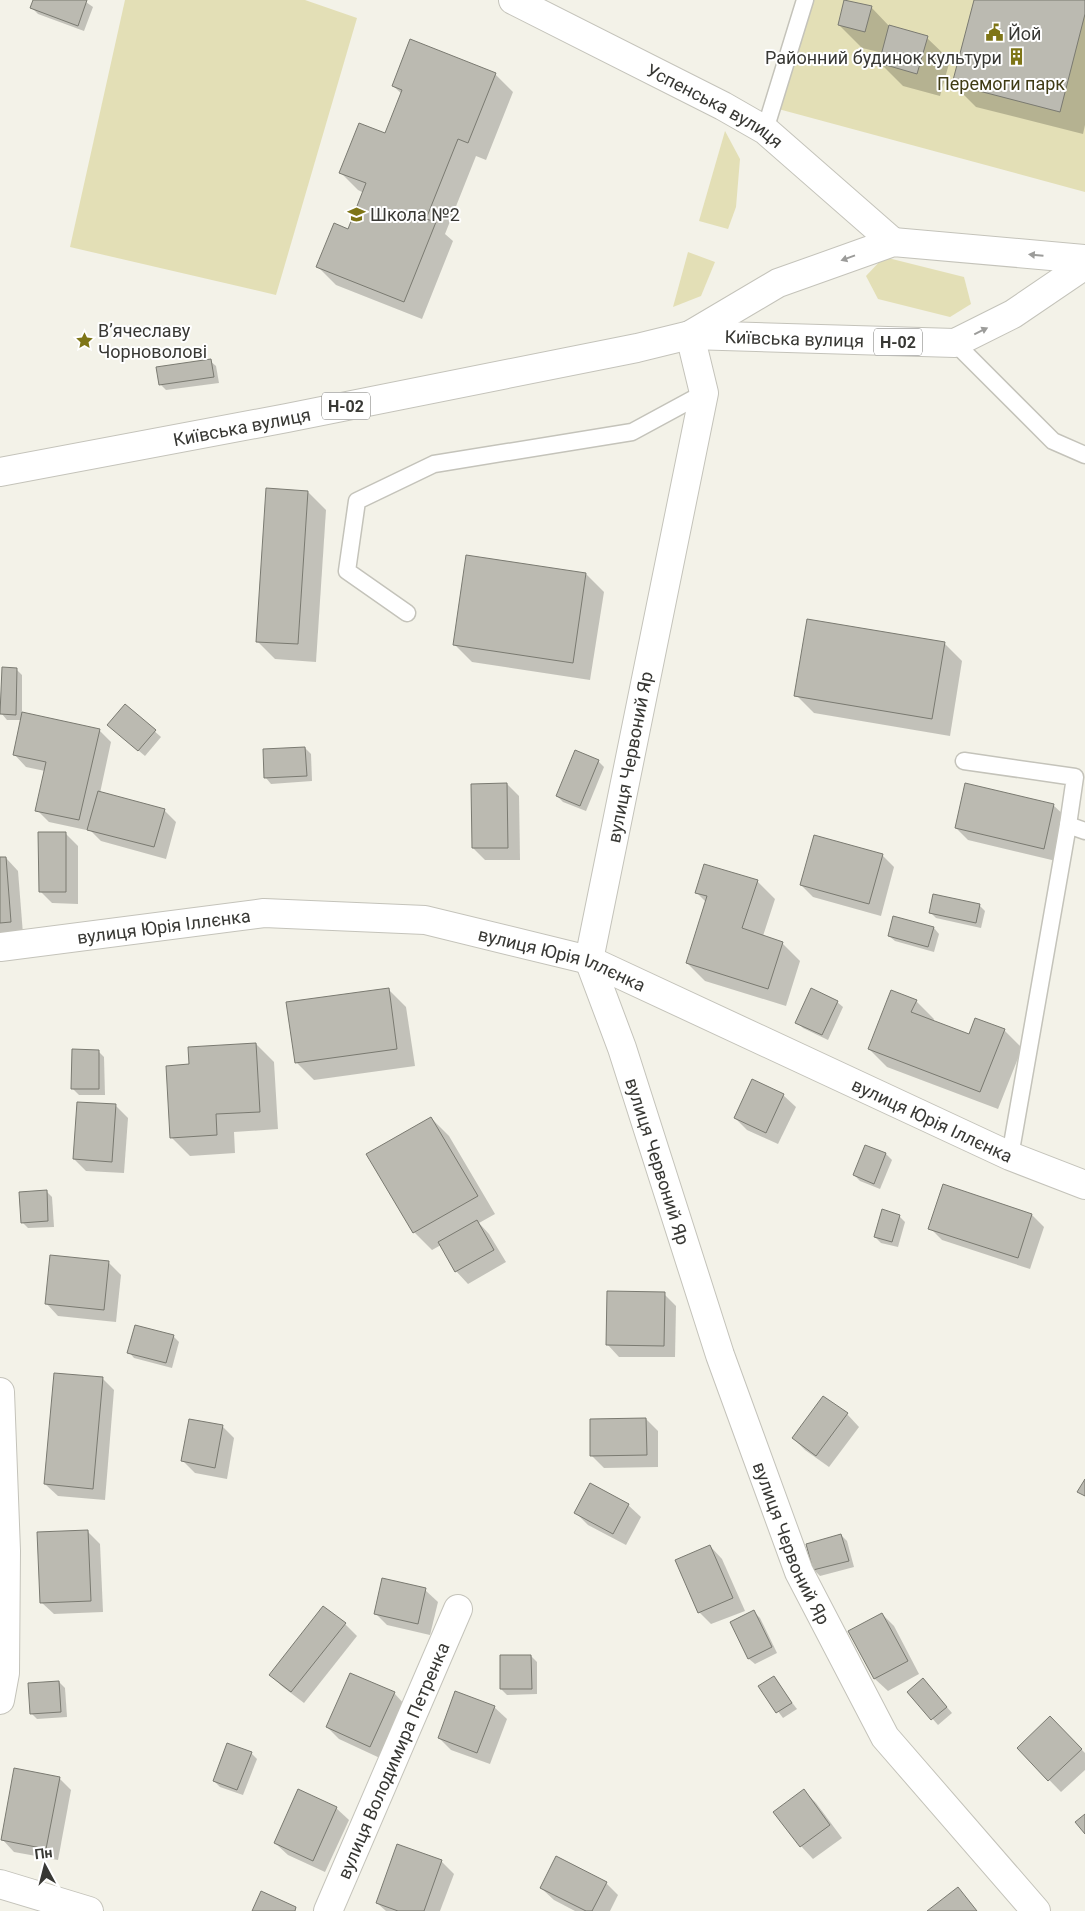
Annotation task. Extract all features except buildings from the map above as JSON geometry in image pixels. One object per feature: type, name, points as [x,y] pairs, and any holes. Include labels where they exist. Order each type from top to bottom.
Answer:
[{"type":"street","name":"Успенська вулиця","points":[[530,4],[765,130],[894,242]]},
{"type":"street","name":"Н-02","points":[[894,242],[1085,260]]},
{"type":"street","name":"Київська вулиця","points":[[690,336],[778,283],[894,242]]},
{"type":"street","name":"Київська вулиця","points":[[0,472],[287,418],[690,336],[955,343],[1014,314],[1085,265]]},
{"type":"street","name":"вулиця Червоний Яр","points":[[690,336],[704,393],[589,960],[622,1048],[720,1355],[799,1572],[885,1737],[1036,1911]]},
{"type":"street","name":"вулиця Юрія Іллєнка","points":[[0,946],[264,914],[425,920],[589,960],[1010,1156],[1085,1185]]},
{"type":"street","points":[[0,1392],[6,1551],[5,1664],[0,1700]]},
{"type":"street","name":"вулиця Володимира Петренка","points":[[328,1911],[458,1609]]},
{"type":"street","points":[[0,1884],[89,1911]]},
{"type":"lane","points":[[765,130],[805,0]]},
{"type":"lane","points":[[955,343],[1053,441],[1085,455]]},
{"type":"lane","points":[[407,614],[347,571],[357,501],[434,464],[632,432],[704,393]]},
{"type":"lane","points":[[964,761],[1075,777],[1010,1156]]},
{"type":"lane","points":[[1068,825],[1085,831]]},
{"type":"green space","points":[[125,0],[305,0],[357,18],[276,295],[70,247]]},
{"type":"green space","name":"Перемоги парк","points":[[805,0],[1085,0],[1085,192],[771,107]]},
{"type":"green space","points":[[725,131],[740,159],[736,207],[728,229],[699,221]]},
{"type":"green space","points":[[688,252],[715,262],[701,296],[673,307]]},
{"type":"green space","points":[[884,257],[964,277],[971,304],[950,317],[878,299],[866,276]]},
{"type":"place","name":"Йой","points":[[994,33]]},
{"type":"place","name":"Районний будинок культури","points":[[1016,57]]},
{"type":"place","name":"Школа №2","points":[[356,214]]},
{"type":"place","name":"В’ячеславу Чорноволові","points":[[84,340]]}]
